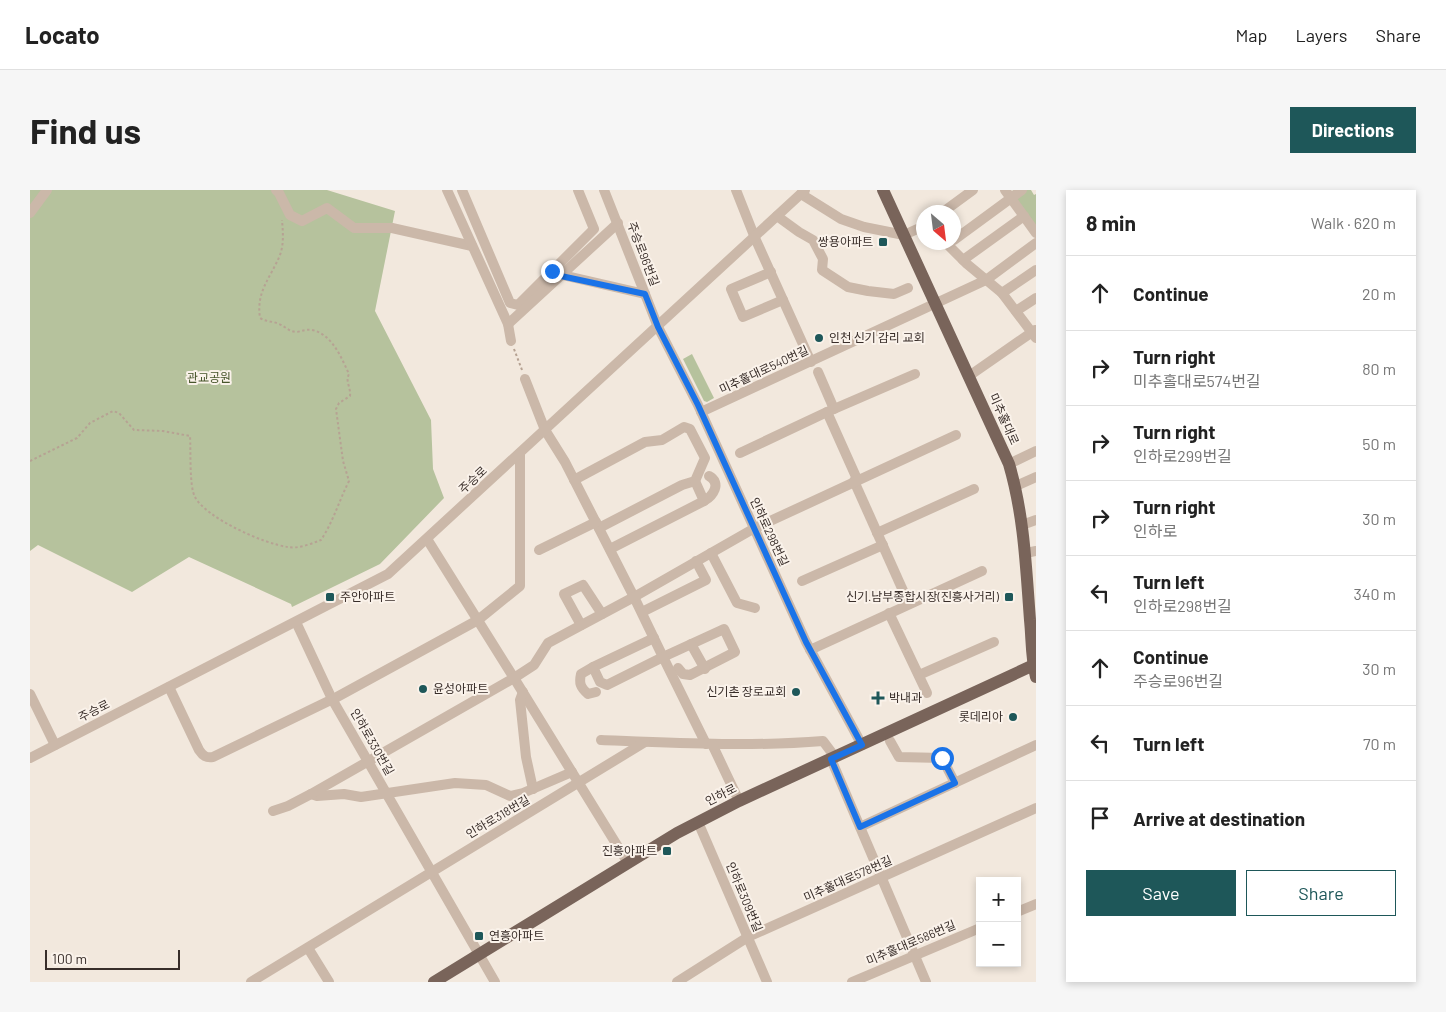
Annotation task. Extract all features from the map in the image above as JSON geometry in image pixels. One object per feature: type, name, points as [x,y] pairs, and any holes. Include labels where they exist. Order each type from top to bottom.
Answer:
[{"type":"main road","name":"미추홀대로","points":[[883,190],[1009,464],[1016,486],[1022,525],[1031,552],[1035,668]]},
{"type":"main road","name":"인하로","points":[[434,982],[698,822],[833,758],[1035,668]]},
{"type":"street","points":[[30,213],[47,190]]},
{"type":"street","points":[[276,190],[290,215],[302,221],[328,208],[354,228],[392,228],[472,246]]},
{"type":"street","points":[[447,190],[508,324],[511,341]]},
{"type":"street","points":[[462,190],[510,303],[518,305],[618,223]]},
{"type":"street","points":[[508,324],[557,274],[594,229],[578,190]]},
{"type":"street","name":"주승로96번길","points":[[604,190],[658,327]]},
{"type":"street","points":[[736,190],[755,238],[811,362]]},
{"type":"street","points":[[953,205],[973,190]]},
{"type":"street","points":[[961,232],[1007,194],[1022,190]]},
{"type":"street","points":[[803,192],[841,219],[864,227],[904,235],[916,230]]},
{"type":"street","name":"주승로","points":[[30,758],[388,574],[803,192]]},
{"type":"street","points":[[1007,194],[1036,233]]},
{"type":"street","points":[[777,216],[798,232],[813,240],[823,259],[822,270],[848,287],[894,294],[908,288]]},
{"type":"street","points":[[963,260],[1024,216]]},
{"type":"street","name":"미추홀대로540번길","points":[[701,412],[986,280],[1036,243]]},
{"type":"street","points":[[955,250],[963,260],[1002,293],[1034,333],[969,376]]},
{"type":"street","points":[[1002,293],[1036,270]]},
{"type":"street","points":[[770,272],[731,289],[743,317],[783,300]]},
{"type":"street","points":[[557,274],[645,294]]},
{"type":"street","points":[[1016,311],[1036,298]]},
{"type":"street","name":"인하로298번길","points":[[658,327],[701,412],[810,650],[862,745]]},
{"type":"street","points":[[818,372],[856,480],[882,545],[909,604]]},
{"type":"street","points":[[740,453],[916,374]]},
{"type":"street","points":[[525,379],[545,430],[610,549],[663,658],[739,802]]},
{"type":"street","points":[[574,480],[645,442],[662,440],[684,427],[690,429],[705,458],[695,481],[704,501]]},
{"type":"street","points":[[273,810],[288,806],[311,794],[514,678],[534,665],[548,643],[754,529],[956,435]]},
{"type":"street","name":"미추홀대로","points":[[1009,464],[1036,451]]},
{"type":"street","points":[[169,687],[202,755],[213,757],[332,699],[478,620],[520,586],[520,453]]},
{"type":"street","points":[[610,549],[712,497],[716,483],[709,476]]},
{"type":"street","points":[[1016,486],[1033,478]]},
{"type":"street","points":[[539,550],[682,485],[695,481]]},
{"type":"street","points":[[877,533],[974,489]]},
{"type":"street","points":[[1022,525],[1036,520]]},
{"type":"street","points":[[426,539],[523,692],[628,864]]},
{"type":"street","points":[[802,581],[882,545]]},
{"type":"street","points":[[711,553],[737,603],[755,608]]},
{"type":"street","points":[[642,612],[706,580],[696,561]]},
{"type":"street","points":[[810,650],[982,571]]},
{"type":"street","points":[[581,625],[564,594],[584,585],[602,614]]},
{"type":"street","points":[[889,613],[927,694]]},
{"type":"street","name":"인하로330번길","points":[[296,622],[332,699],[495,982]]},
{"type":"street","points":[[593,667],[600,682],[608,685],[724,629],[735,652],[690,676],[683,674],[678,668]]},
{"type":"street","points":[[596,692],[588,694],[582,688],[579,681],[581,674],[654,638]]},
{"type":"street","points":[[919,675],[994,642]]},
{"type":"street","points":[[692,644],[705,669]]},
{"type":"street","points":[[523,692],[520,700],[526,756],[532,789]]},
{"type":"street","points":[[30,694],[55,745]]},
{"type":"street","points":[[601,740],[709,744],[823,741],[833,758],[881,878],[926,982]]},
{"type":"street","points":[[890,741],[899,757],[942,758],[955,783]]},
{"type":"street","name":"인하로318번길","points":[[432,872],[645,742]]},
{"type":"street","points":[[860,827],[1036,744]]},
{"type":"street","points":[[311,794],[317,796],[344,794],[361,797],[456,783],[486,784],[510,796],[572,772]]},
{"type":"street","name":"미추홀대로578번길","points":[[676,982],[748,938],[1036,808]]},
{"type":"street","name":"인하로309번길","points":[[698,822],[767,982]]},
{"type":"street","points":[[252,982],[432,872]]},
{"type":"street","points":[[1021,910],[1036,904]]},
{"type":"street","name":"미추홀대로586번길","points":[[852,982],[976,930]]},
{"type":"street","points":[[308,948],[329,982]]},
{"type":"path","points":[[30,461],[77,438],[90,423],[113,412],[119,413],[134,430],[163,431],[190,436],[190,462],[194,496],[218,520],[262,540],[289,548],[305,546],[321,540],[330,526],[336,507],[349,481],[343,461],[336,408],[339,403],[350,396],[347,383],[349,374],[332,343],[314,330],[297,332],[278,323],[260,318],[260,296],[280,255],[283,241],[282,218]]},
{"type":"path","points":[[511,341],[525,379]]},
{"type":"green space","name":"관교공원","points":[[30,190],[327,190],[395,211],[375,311],[431,420],[433,469],[444,498],[380,564],[292,607],[291,604],[189,557],[132,592],[38,545],[30,551]]},
{"type":"green space","points":[[1014,190],[1031,190],[1034,195],[1036,194],[1036,232],[1010,192]]},
{"type":"green space","points":[[692,354],[714,398],[707,402],[704,401],[683,359]]},
{"type":"place","name":"쌍용아파트","points":[[883,242]]},
{"type":"place","name":"인천 신기 감리 교회","points":[[819,338]]},
{"type":"place","name":"주안아파트","points":[[330,597]]},
{"type":"place","name":"신기.남부종합시장(진흥사거리)","points":[[1009,597]]},
{"type":"place","name":"윤성아파트","points":[[423,689]]},
{"type":"place","name":"신기촌 장로교회","points":[[796,692]]},
{"type":"place","name":"박내과","points":[[878,698]]},
{"type":"place","name":"롯데리아","points":[[1013,717]]},
{"type":"place","name":"진흥아파트","points":[[667,851]]},
{"type":"place","name":"연흥아파트","points":[[479,936]]},
{"type":"route","points":[[552,271],[561,276],[645,294],[658,327],[698,405],[806,642],[862,745],[831,759],[860,827],[955,783],[942,758]]}]
